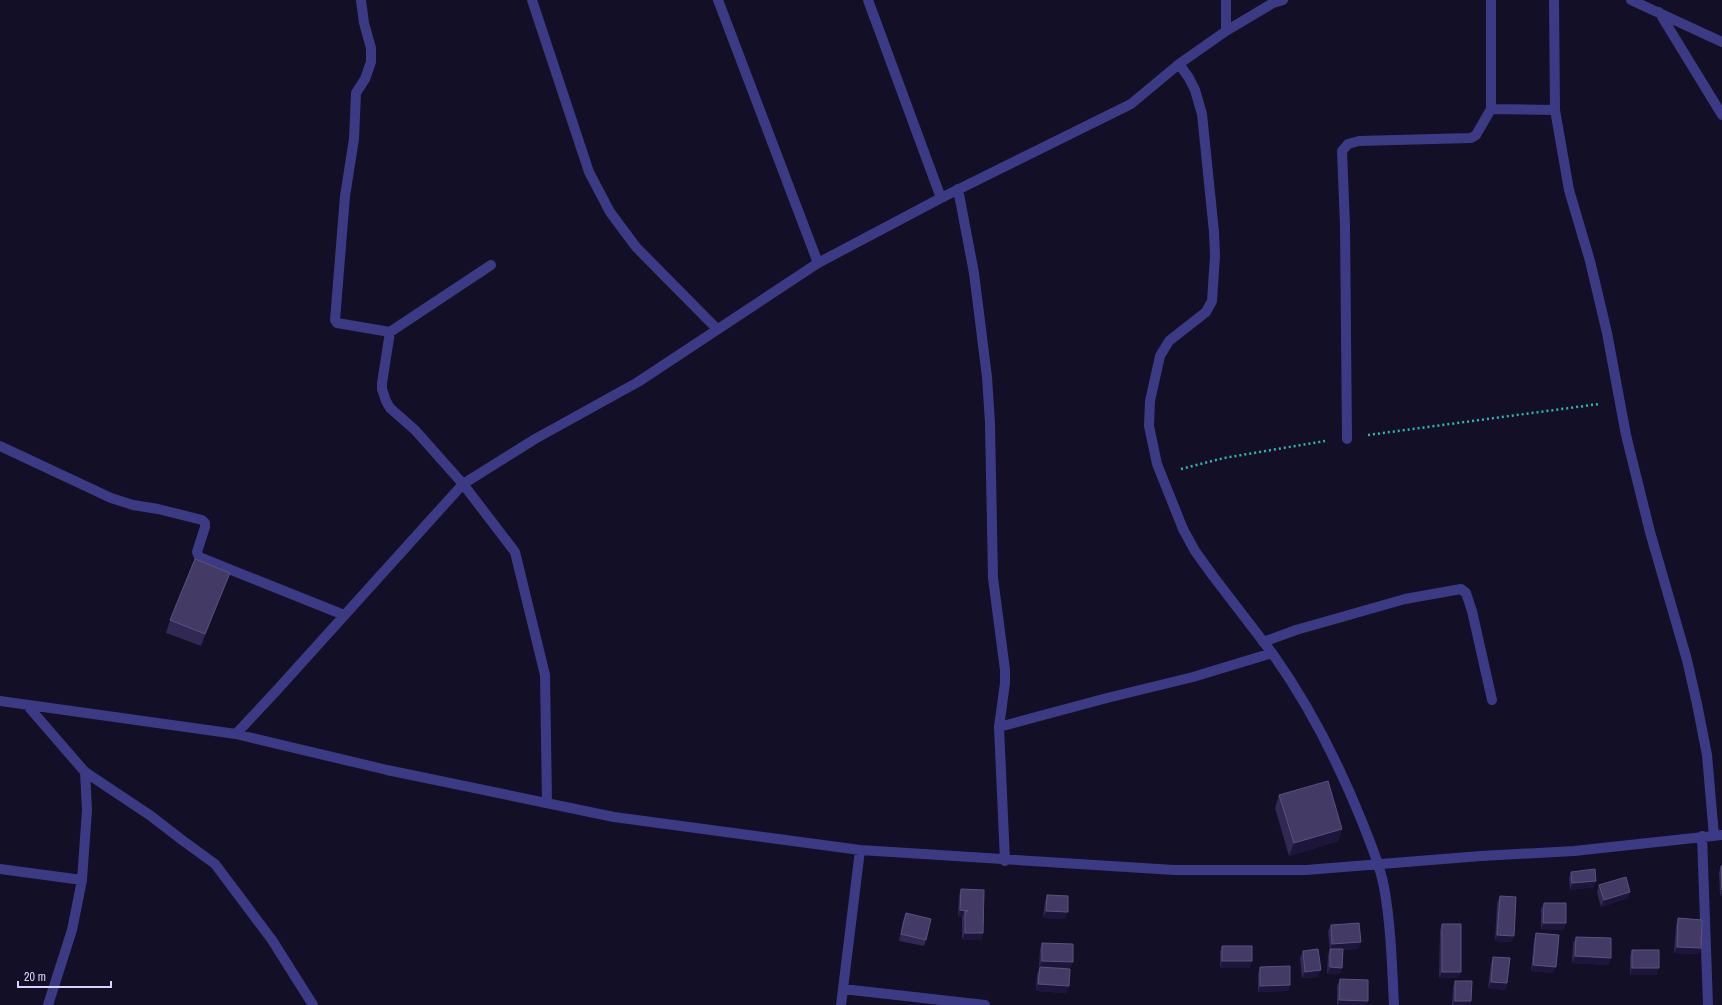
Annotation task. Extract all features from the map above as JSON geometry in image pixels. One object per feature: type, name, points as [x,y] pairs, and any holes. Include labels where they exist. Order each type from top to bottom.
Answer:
[{"type":"street","points":[[360,0],[364,23],[372,48],[372,62],[365,79],[356,93],[354,139],[344,196],[335,320],[337,323],[390,332],[491,265]]},
{"type":"street","points":[[532,0],[588,172],[607,205],[636,247],[717,329]]},
{"type":"street","points":[[718,0],[818,263]]},
{"type":"street","points":[[868,0],[941,198]]},
{"type":"street","points":[[1226,0],[1226,31]]},
{"type":"street","points":[[236,734],[463,484],[535,439],[638,382],[818,263],[958,189],[1131,104],[1179,64],[1226,31],[1273,3],[1283,0]]},
{"type":"street","points":[[1347,439],[1345,226],[1342,151],[1348,144],[1373,139],[1470,138],[1476,135],[1491,109],[1491,0]]},
{"type":"street","points":[[0,701],[236,734],[387,770],[614,817],[860,850],[1005,861],[1174,870],[1306,870],[1574,851],[1702,836],[1718,836],[1707,755],[1697,704],[1650,532],[1626,435],[1607,333],[1590,261],[1569,190],[1555,110],[1554,0]]},
{"type":"street","points":[[1630,0],[1722,42]]},
{"type":"street","points":[[1659,12],[1722,115]]},
{"type":"street","points":[[1179,64],[1195,90],[1202,114],[1215,256],[1212,301],[1206,312],[1168,341],[1160,356],[1150,401],[1149,426],[1157,464],[1183,529],[1196,551],[1289,676],[1349,789],[1378,864],[1384,887],[1388,914],[1395,1005]]},
{"type":"street","points":[[1491,109],[1555,110]]},
{"type":"street","points":[[958,189],[974,273],[987,377],[990,423],[993,578],[1005,670],[1005,683],[999,727],[1005,861]]},
{"type":"street","points":[[390,332],[382,383],[382,389],[386,401],[390,408],[415,430],[463,484],[515,552],[545,675],[547,803]]},
{"type":"street","points":[[0,446],[111,498],[133,505],[202,520],[205,523],[205,527],[197,556],[344,615]]},
{"type":"street","points":[[1263,642],[1348,614],[1405,599],[1461,589],[1466,593],[1472,611],[1492,700]]},
{"type":"street","points":[[999,727],[1194,677],[1272,653]]},
{"type":"street","points":[[27,705],[85,772],[151,816],[215,864],[272,940],[314,1005]]},
{"type":"street","points":[[48,1005],[72,930],[82,880],[87,810],[85,772]]},
{"type":"street","points":[[1702,836],[1708,1005]]},
{"type":"street","points":[[841,1005],[860,850]]},
{"type":"street","points":[[0,869],[82,880]]},
{"type":"street","points":[[843,989],[985,1005]]},
{"type":"path","points":[[1161,474],[1224,458],[1291,446],[1619,401]]},
{"type":"building","points":[[195,559],[230,573],[205,634],[170,620]]},
{"type":"building","points":[[1328,781],[1342,829],[1294,843],[1279,795]]},
{"type":"building","points":[[1721,866],[1722,866],[1722,890]]},
{"type":"building","points":[[1595,869],[1596,881],[1572,883],[1571,872]]},
{"type":"building","points":[[1626,877],[1630,892],[1604,900],[1599,885]]},
{"type":"building","points":[[961,889],[984,890],[983,933],[965,933],[965,911],[968,911],[960,910]]},
{"type":"building","points":[[1047,895],[1068,896],[1068,912],[1046,911]]},
{"type":"building","points":[[1500,896],[1516,897],[1514,936],[1497,935]]},
{"type":"building","points":[[1544,903],[1566,903],[1566,923],[1543,923]]},
{"type":"building","points":[[906,913],[931,919],[926,940],[901,934]]},
{"type":"building","points":[[1678,918],[1702,920],[1701,948],[1677,947]]},
{"type":"building","points":[[1359,923],[1361,942],[1332,944],[1331,925]]},
{"type":"building","points":[[1442,924],[1461,924],[1461,972],[1442,972]]},
{"type":"building","points":[[1536,933],[1559,935],[1556,967],[1533,965]]},
{"type":"building","points":[[1576,937],[1611,938],[1611,958],[1575,956]]},
{"type":"building","points":[[1042,943],[1073,944],[1073,962],[1042,961]]},
{"type":"building","points":[[1222,946],[1252,946],[1252,961],[1222,961]]},
{"type":"building","points":[[1318,949],[1321,970],[1305,972],[1303,951]]},
{"type":"building","points":[[1330,949],[1343,949],[1342,968],[1330,967]]},
{"type":"building","points":[[1632,950],[1659,950],[1659,968],[1632,968]]},
{"type":"building","points":[[1493,957],[1510,958],[1507,983],[1491,982]]},
{"type":"building","points":[[1290,966],[1290,985],[1260,986],[1260,967]]},
{"type":"building","points":[[1040,967],[1070,969],[1069,986],[1038,984]]},
{"type":"building","points":[[1340,979],[1368,980],[1368,1001],[1339,1000]]},
{"type":"building","points":[[1455,981],[1472,981],[1471,1001],[1455,1001]]}]
